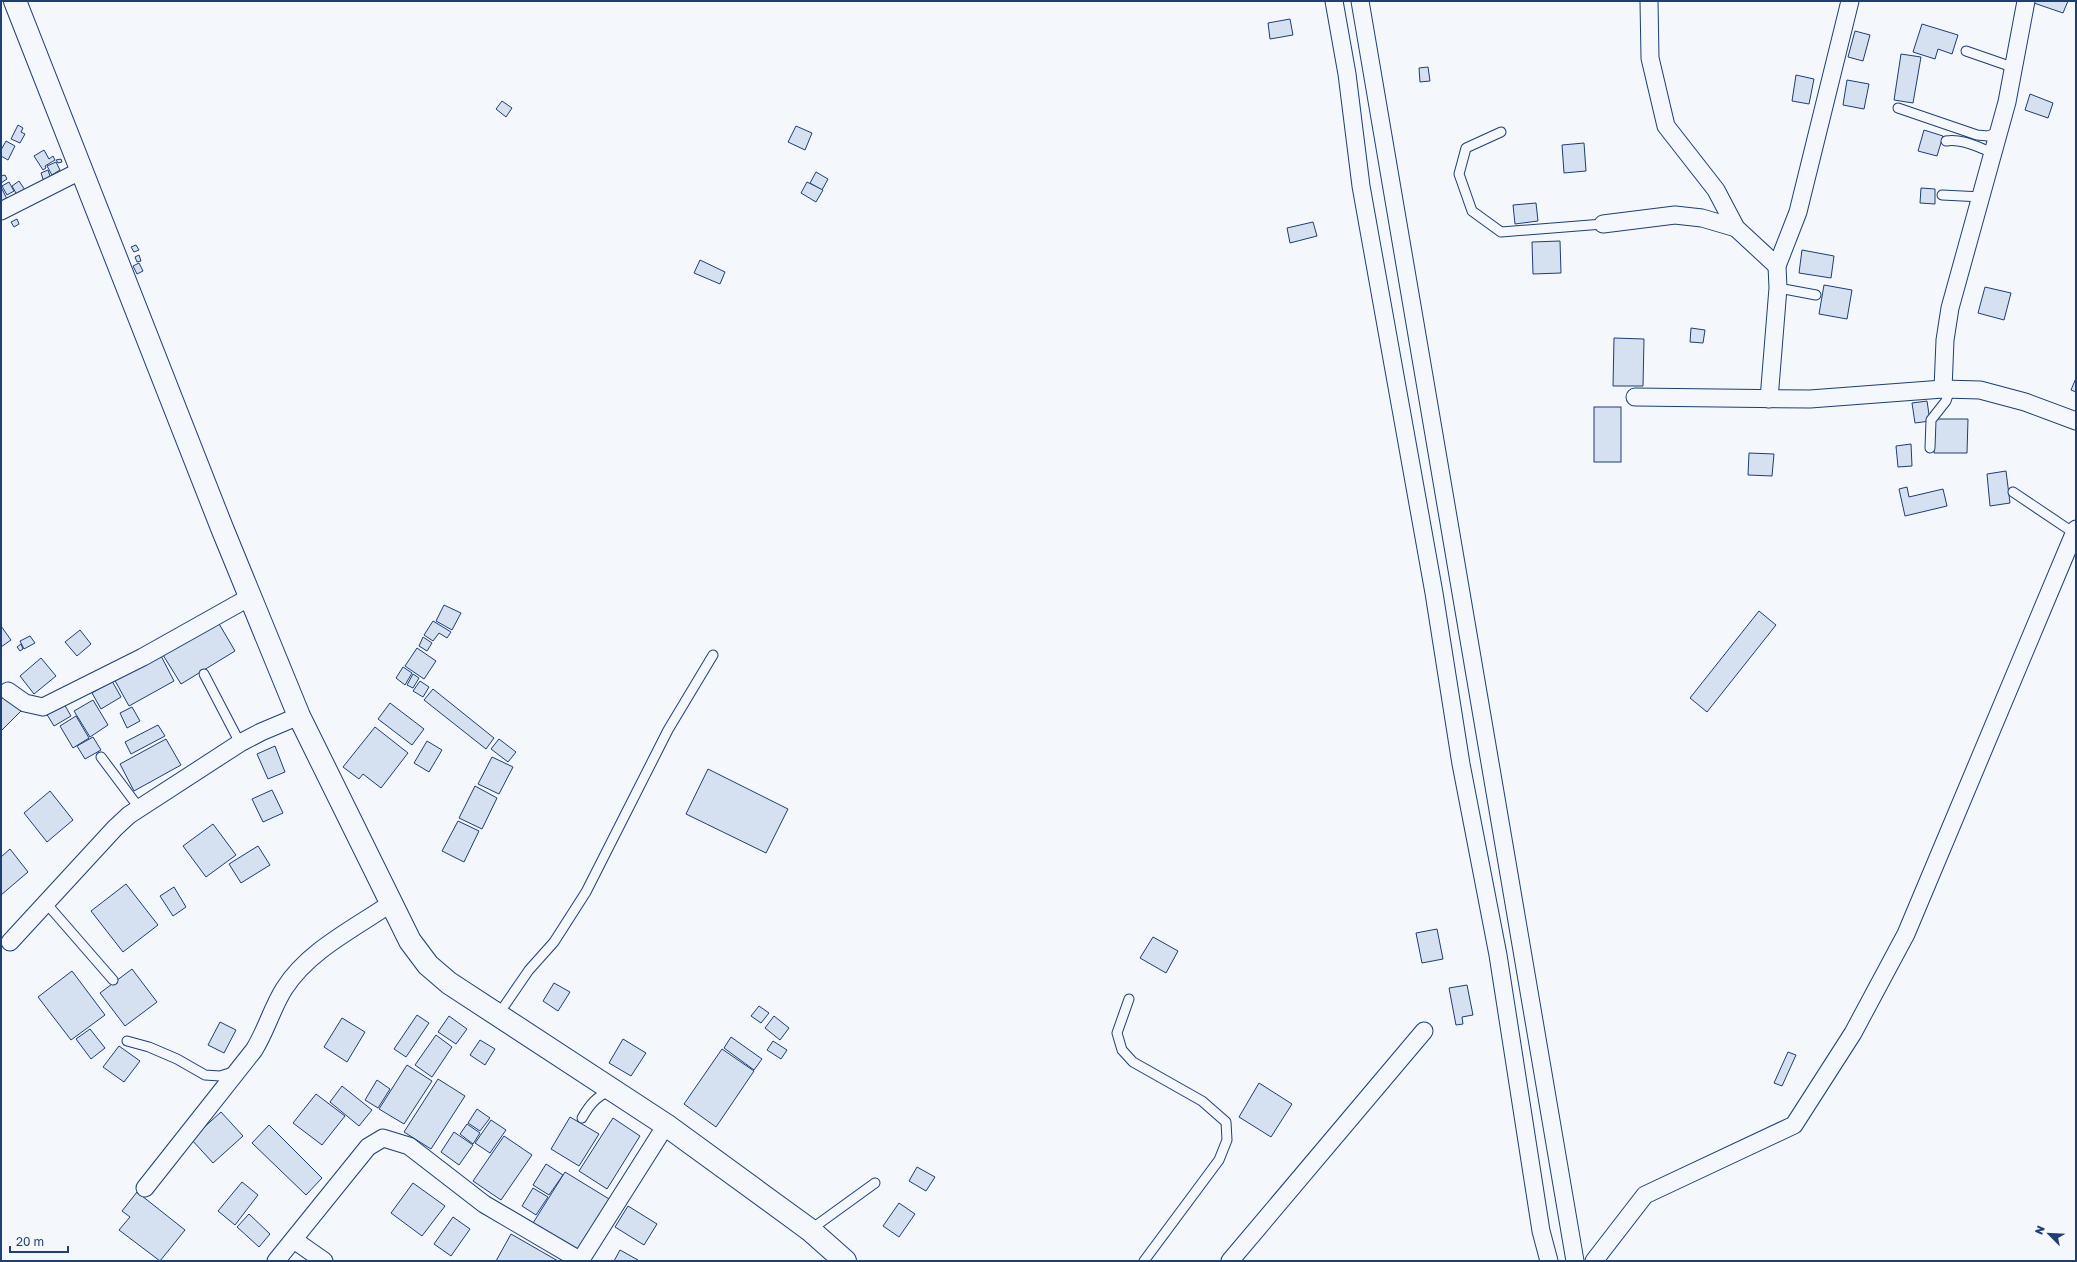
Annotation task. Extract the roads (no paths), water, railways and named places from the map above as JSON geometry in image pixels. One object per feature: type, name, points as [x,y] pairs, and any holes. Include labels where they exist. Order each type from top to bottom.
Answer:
[{"type":"street","points":[[15,1],[250,597],[299,716],[390,904],[410,941],[428,965],[449,983],[666,1125],[810,1230],[845,1261]]},
{"type":"street","points":[[1334,1],[1347,74],[1361,186],[1434,593],[1461,764],[1498,955],[1541,1231],[1550,1261]]},
{"type":"street","points":[[1360,1],[1575,1261]]},
{"type":"street","points":[[1649,1],[1650,58],[1666,126],[1716,190],[1736,228],[1777,266]]},
{"type":"street","points":[[1769,399],[1778,288],[1777,266],[1798,212],[1850,1]]},
{"type":"street","points":[[1946,389],[1945,340],[1950,308],[2000,131],[2015,68],[2026,1]]},
{"type":"street","points":[[1,211],[82,170]]},
{"type":"street","points":[[1603,224],[1675,215],[1702,218],[1736,228]]},
{"type":"street","points":[[1635,397],[1810,399],[1946,389],[1980,390],[2025,402],[2076,421]]},
{"type":"street","points":[[1594,1261],[1646,1195],[1794,1125],[1853,1033],[1906,934],[2075,531]]},
{"type":"street","points":[[8,691],[25,703],[44,707],[143,657],[250,597]]},
{"type":"street","points":[[10,942],[115,828],[129,815],[240,743],[261,732],[299,716]]},
{"type":"street","points":[[145,1188],[254,1050],[264,1035],[283,991],[297,971],[316,953],[390,904]]},
{"type":"street","points":[[1230,1261],[1424,1031]]},
{"type":"street","points":[[276,1261],[368,1147],[383,1138],[409,1146],[484,1204],[581,1261],[666,1125]]},
{"type":"street","points":[[294,1240],[324,1261]]},
{"type":"lane","points":[[1966,51],[2015,68]]},
{"type":"lane","points":[[1898,108],[1977,135],[1988,136],[2000,131]]},
{"type":"lane","points":[[1501,132],[1466,148],[1459,174],[1472,211],[1501,232],[1603,224]]},
{"type":"lane","points":[[1946,141],[1953,140],[1964,142],[1994,153]]},
{"type":"lane","points":[[1942,195],[1982,197]]},
{"type":"lane","points":[[1778,288],[1816,295]]},
{"type":"lane","points":[[1930,448],[1931,420],[1946,401],[1946,389]]},
{"type":"lane","points":[[2013,492],[2075,531]]},
{"type":"lane","points":[[498,1015],[529,970],[554,942],[586,892],[668,730],[713,655]]},
{"type":"lane","points":[[204,674],[240,743]]},
{"type":"lane","points":[[101,757],[140,809]]},
{"type":"lane","points":[[46,903],[113,980]]},
{"type":"lane","points":[[1129,999],[1117,1033],[1122,1050],[1133,1062],[1202,1101],[1226,1122],[1227,1140],[1219,1160],[1144,1261]]},
{"type":"lane","points":[[127,1041],[149,1047],[177,1059],[204,1075],[220,1076],[237,1071]]},
{"type":"lane","points":[[582,1118],[589,1104],[598,1096],[612,1090]]},
{"type":"lane","points":[[810,1230],[875,1183]]}]
